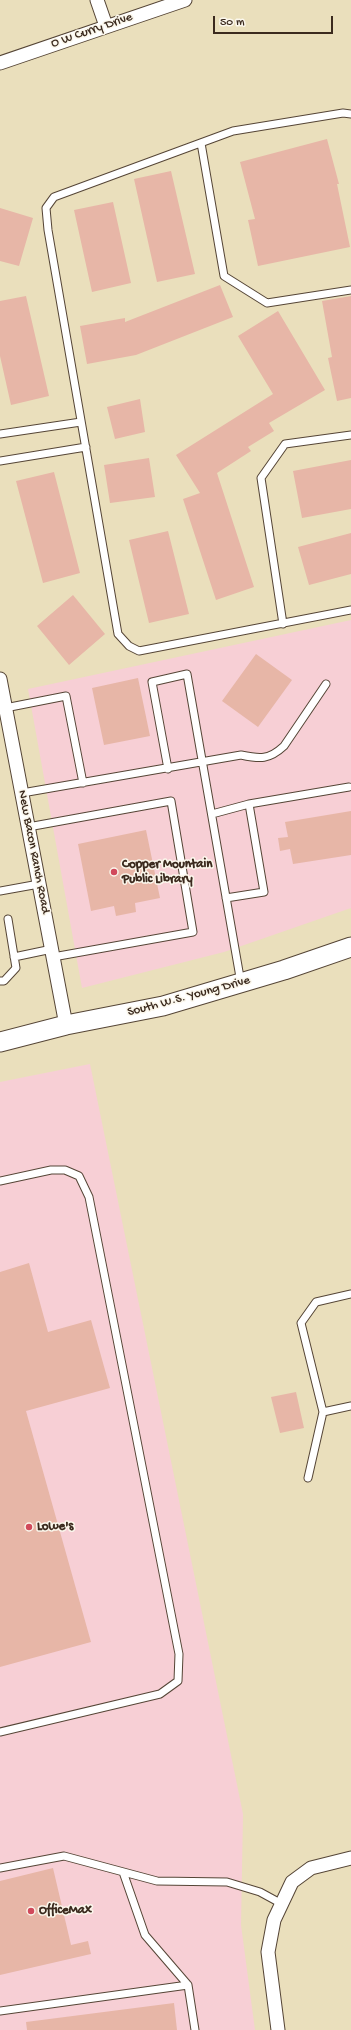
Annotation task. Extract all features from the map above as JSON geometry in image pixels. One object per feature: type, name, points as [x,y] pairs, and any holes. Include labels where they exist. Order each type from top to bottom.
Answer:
[{"type":"main road","name":"South W.S. Young Drive","points":[[0,1042],[66,1025],[163,1006],[241,983],[351,947]]},
{"type":"street","points":[[97,0],[106,26]]},
{"type":"street","name":"O W Curry Drive","points":[[0,63],[185,0]]},
{"type":"street","name":"New Bacon Ranch Road","points":[[0,679],[66,1025]]},
{"type":"street","points":[[278,2030],[268,1952],[274,1920],[292,1882],[312,1868],[351,1858]]},
{"type":"lane","points":[[351,114],[343,113],[233,131],[54,197],[46,208],[48,230],[118,634],[129,646],[139,651],[351,610]]},
{"type":"lane","points":[[201,143],[224,276],[267,303],[351,290]]},
{"type":"lane","points":[[0,434],[81,422]]},
{"type":"lane","points":[[283,624],[261,478],[285,444],[351,434]]},
{"type":"lane","points":[[0,461],[86,446]]},
{"type":"lane","points":[[168,768],[152,682],[187,674],[241,983]]},
{"type":"lane","points":[[22,793],[203,763],[241,755],[261,759],[275,754],[284,746],[326,684]]},
{"type":"lane","points":[[6,708],[66,696],[83,783]]},
{"type":"lane","points":[[212,814],[249,804],[350,787]]},
{"type":"lane","points":[[14,957],[52,953],[193,932],[171,800],[28,827]]},
{"type":"lane","points":[[226,898],[264,892],[249,804]]},
{"type":"lane","points":[[0,891],[39,884]]},
{"type":"lane","points":[[0,981],[4,981],[16,968],[8,919]]},
{"type":"lane","points":[[0,1181],[51,1170],[65,1170],[79,1176],[89,1197],[179,1654],[178,1681],[160,1694],[0,1732]]},
{"type":"lane","points":[[308,1478],[323,1412],[302,1323],[316,1302],[351,1294]]},
{"type":"lane","points":[[323,1412],[351,1406]]},
{"type":"lane","points":[[0,1868],[64,1856],[157,1881],[228,1882],[260,1892],[282,1904]]},
{"type":"lane","points":[[123,1872],[145,1935],[188,1985],[194,2030]]},
{"type":"lane","points":[[0,2011],[188,1985]]},
{"type":"shaded area","points":[[351,620],[351,908],[224,952],[82,988],[28,689]]},
{"type":"shaded area","points":[[90,1064],[243,1814],[241,1925],[255,2030],[0,2030],[0,1082]]},
{"type":"building","points":[[327,139],[339,184],[337,184],[350,247],[258,266],[248,220],[255,219],[240,162]]},
{"type":"building","points":[[171,171],[195,274],[157,282],[134,179]]},
{"type":"building","points":[[113,202],[131,283],[92,292],[74,210]]},
{"type":"building","points":[[0,208],[33,218],[19,266],[0,261]]},
{"type":"building","points":[[220,285],[233,317],[136,355],[87,364],[80,326],[125,318],[125,322]]},
{"type":"building","points":[[26,296],[49,396],[11,405],[0,356],[0,301]]},
{"type":"building","points":[[351,296],[351,398],[337,401],[328,358],[332,357],[322,301]]},
{"type":"building","points":[[278,311],[325,390],[269,423],[274,431],[248,447],[251,451],[217,473],[254,587],[216,600],[183,499],[200,493],[176,455],[273,394],[238,336]]},
{"type":"building","points":[[140,399],[145,432],[115,439],[107,407]]},
{"type":"building","points":[[149,458],[155,497],[110,503],[104,465]]},
{"type":"building","points":[[351,460],[351,509],[302,518],[293,471]]},
{"type":"building","points":[[54,472],[80,573],[43,583],[16,481]]},
{"type":"building","points":[[168,531],[189,614],[149,623],[129,540]]},
{"type":"building","points":[[351,533],[351,574],[309,585],[298,547]]},
{"type":"building","points":[[73,595],[105,634],[69,665],[37,626]]},
{"type":"building","points":[[256,654],[292,680],[258,727],[222,701]]},
{"type":"building","points":[[138,678],[150,736],[104,745],[92,688]]},
{"type":"building","points":[[351,811],[351,855],[293,864],[290,849],[280,851],[278,838],[288,837],[285,822]]},
{"type":"building","points":[[146,830],[160,898],[135,903],[136,912],[116,916],[114,906],[91,911],[78,844]]},
{"type":"building","name":"Lowe's","points":[[29,1263],[48,1332],[91,1320],[110,1388],[26,1411],[91,1642],[0,1667],[0,1272]]},
{"type":"building","points":[[296,1392],[304,1428],[280,1433],[271,1397]]},
{"type":"building","name":"OfficeMax","points":[[53,1868],[71,1945],[88,1941],[91,1954],[0,1975],[0,1881]]},
{"type":"building","points":[[174,2003],[177,2030],[27,2030],[26,2022]]},
{"type":"place","name":"Copper Mountain Public Library","points":[[114,872]]},
{"type":"place","name":"Lowe's","points":[[29,1527]]},
{"type":"place","name":"OfficeMax","points":[[31,1911]]}]
